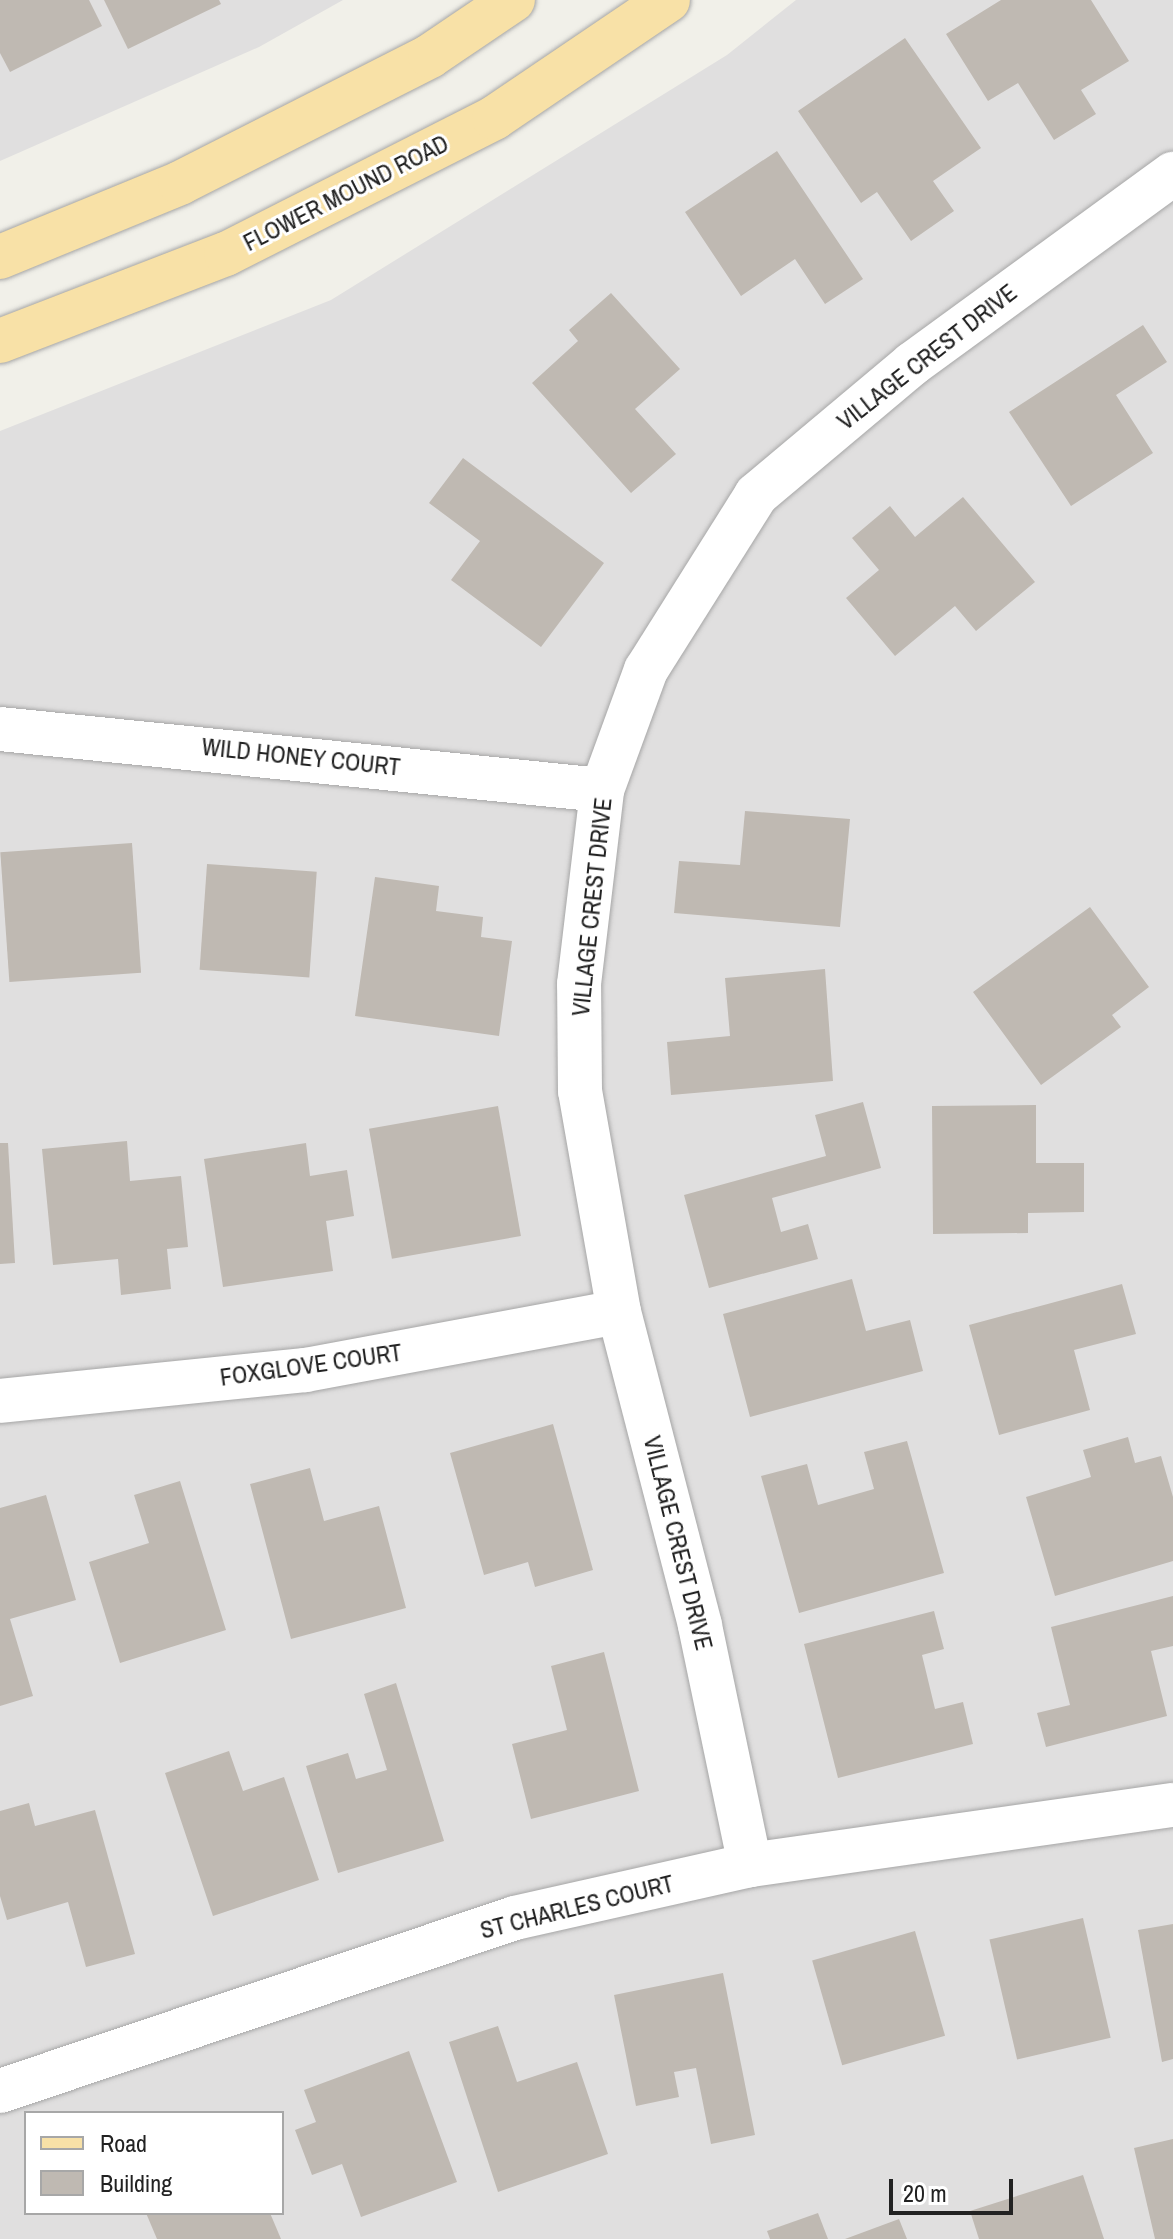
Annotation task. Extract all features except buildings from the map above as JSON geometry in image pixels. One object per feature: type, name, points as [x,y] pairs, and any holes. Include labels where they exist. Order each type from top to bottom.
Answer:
[{"type":"main road","points":[[0,257],[194,176],[430,56],[513,0]]},
{"type":"main road","name":"FLOWER MOUND ROAD","points":[[0,341],[226,254],[451,140],[668,0]]},
{"type":"street","name":"VILLAGE CREST DRIVE","points":[[750,1865],[700,1625],[619,1312],[580,1091],[579,984],[602,790],[646,670],[756,495],[912,364],[1173,174]]},
{"type":"street","name":"WILD HONEY COURT","points":[[0,729],[25,726],[602,790]]},
{"type":"street","name":"FOXGLOVE COURT","points":[[0,1401],[305,1370],[619,1312]]},
{"type":"street","name":"ST CHARLES COURT","points":[[0,2091],[515,1918],[750,1865],[1173,1805]]},
{"type":"shaded area","points":[[0,0],[343,0],[259,47],[0,161]]},
{"type":"shaded area","points":[[796,0],[1173,0],[1173,2239],[0,2239],[0,431],[331,300],[727,55]]}]
